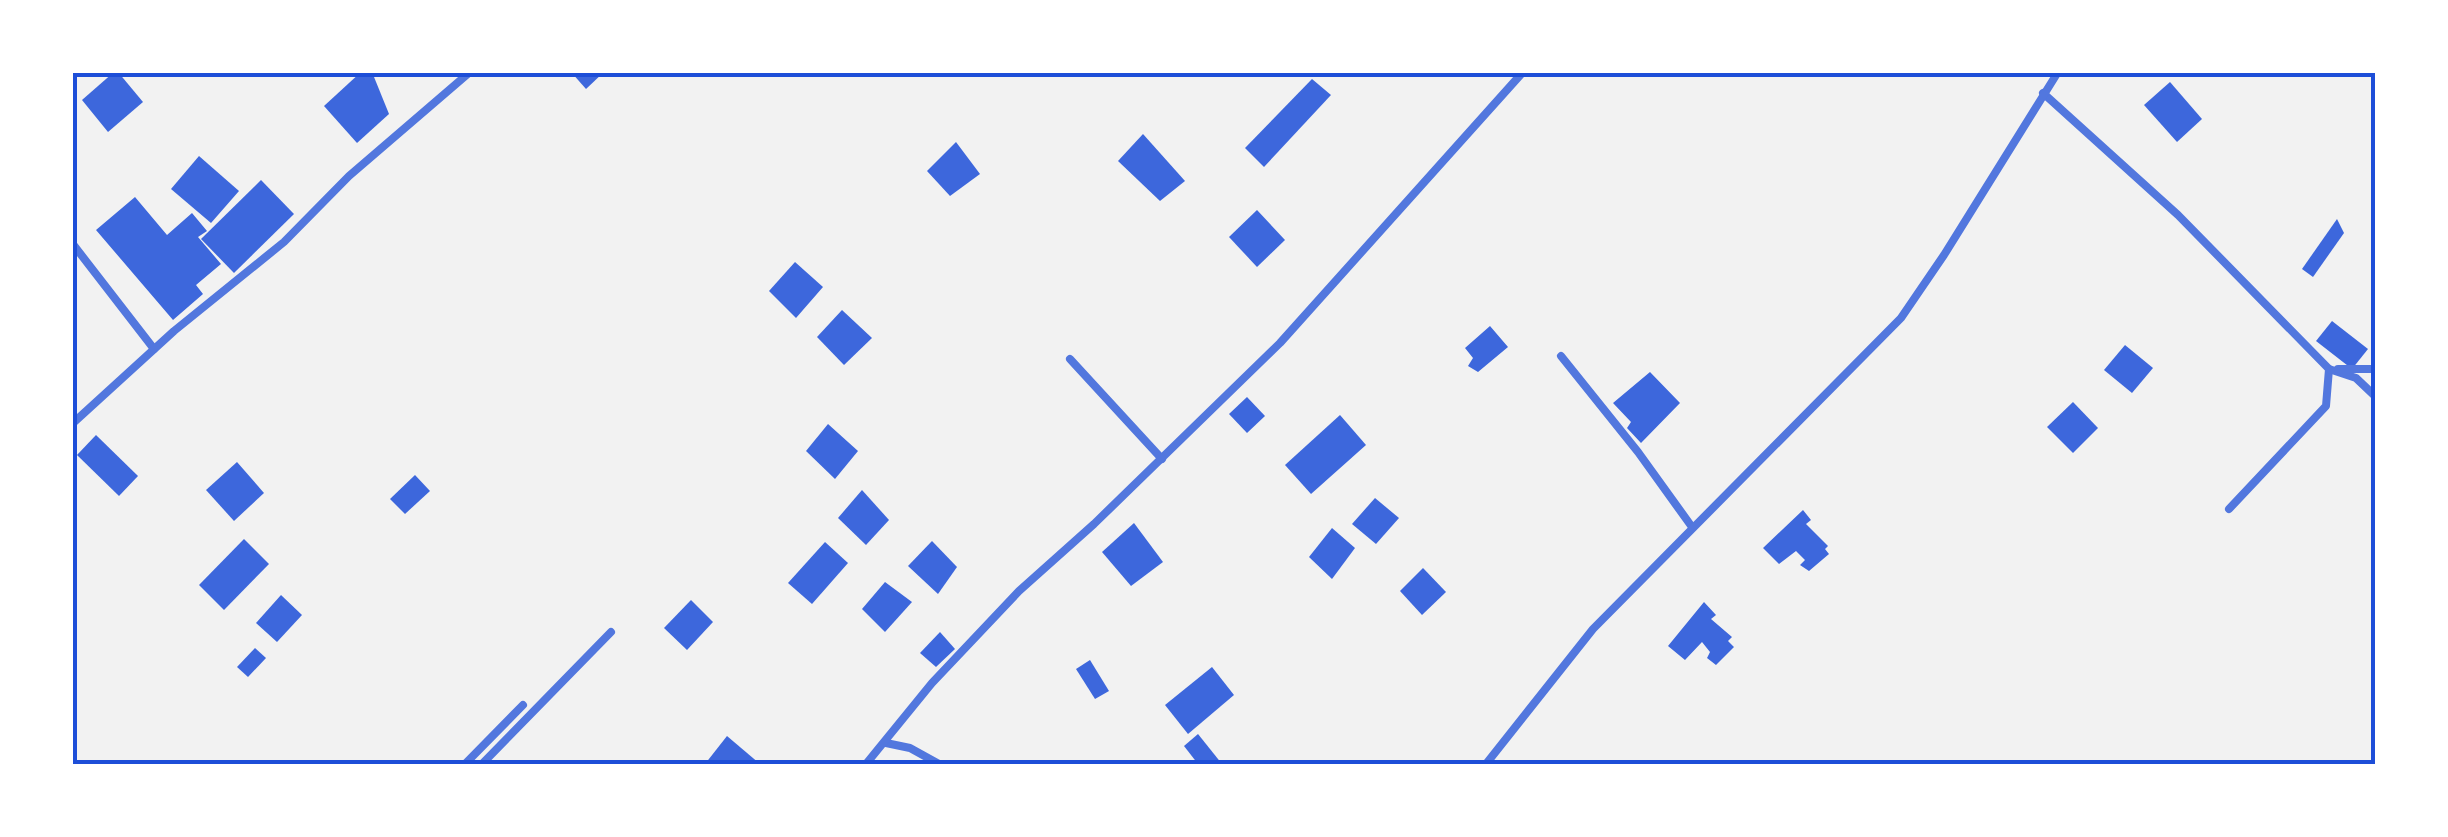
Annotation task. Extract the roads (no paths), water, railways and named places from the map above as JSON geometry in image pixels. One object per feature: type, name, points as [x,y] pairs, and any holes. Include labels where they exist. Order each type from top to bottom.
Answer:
[{"type":"street","points":[[72,424],[154,348],[284,242],[358,168],[470,72]]},
{"type":"street","points":[[866,764],[932,683],[1007,603],[1162,459],[1345,274],[1523,72]]},
{"type":"street","points":[[1486,764],[1593,628],[1910,306],[2058,72]]},
{"type":"street","points":[[2043,93],[2178,215],[2329,369],[2356,378],[2376,398]]},
{"type":"street","points":[[72,243],[154,348]]},
{"type":"street","points":[[1561,356],[1692,527]]},
{"type":"street","points":[[1070,359],[1162,459]]},
{"type":"street","points":[[2329,369],[2376,368]]},
{"type":"street","points":[[2229,508],[2326,406],[2329,369]]},
{"type":"street","points":[[482,764],[611,632]]},
{"type":"street","points":[[465,764],[523,705]]},
{"type":"street","points":[[886,743],[910,748],[939,764]]}]
